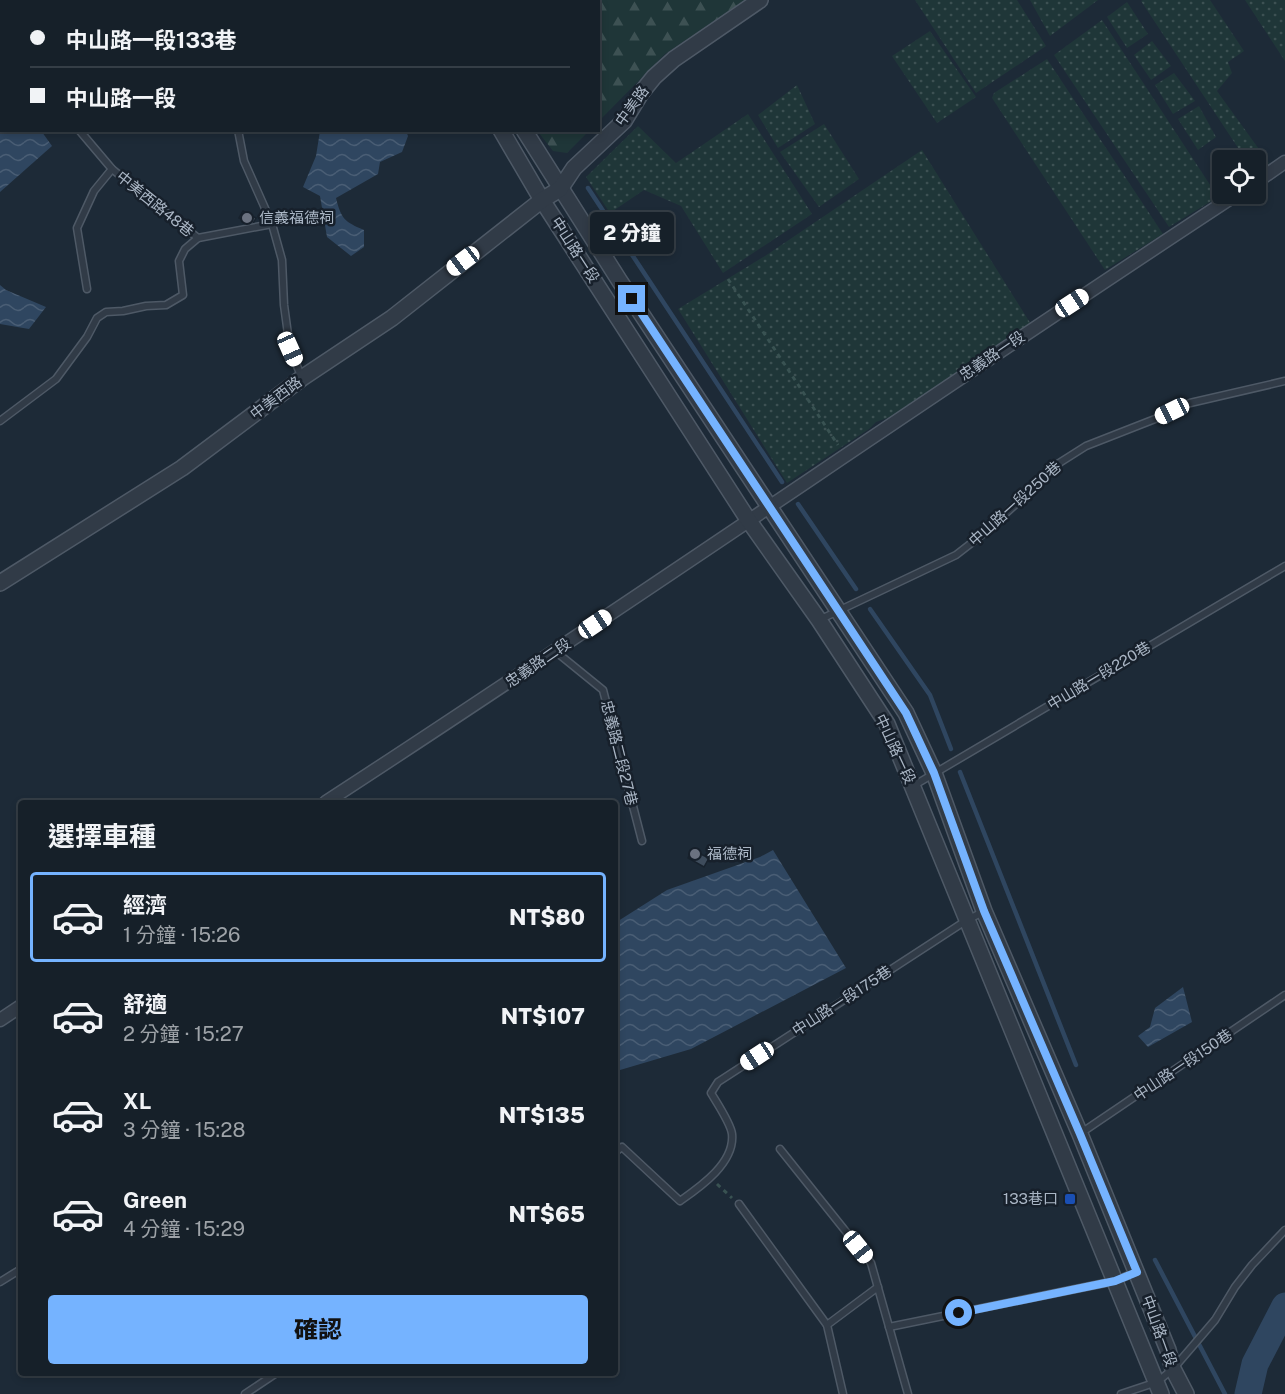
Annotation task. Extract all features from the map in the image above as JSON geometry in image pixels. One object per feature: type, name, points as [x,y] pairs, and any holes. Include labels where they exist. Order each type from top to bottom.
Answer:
[{"type":"street","name":"中美路","points":[[542,200],[560,189],[574,168],[624,121],[654,77],[674,59],[760,0]]},
{"type":"street","name":"中山路一段","points":[[502,132],[542,200],[749,521],[819,620],[887,724],[1159,1388]]},
{"type":"street","name":"中山路一段","points":[[525,132],[560,189],[769,508],[839,609],[906,713],[934,773],[984,911],[1080,1134],[1168,1350],[1173,1369],[1186,1394]]},
{"type":"street","points":[[1266,175],[1285,162]]},
{"type":"street","name":"中美西路","points":[[0,583],[182,468],[302,378],[392,318],[542,200]]},
{"type":"street","name":"忠義路一段","points":[[749,521],[841,457],[1222,204]]},
{"type":"street","name":"忠義路二段","points":[[329,800],[749,521]]},
{"type":"street","points":[[0,1020],[18,1008]]},
{"type":"lane","name":"中美西路48巷","points":[[81,132],[112,170],[198,238]]},
{"type":"lane","points":[[238,132],[244,161],[272,224],[282,260],[284,305],[290,349],[302,378]]},
{"type":"lane","name":"中美西路48巷","points":[[87,289],[77,228],[94,191],[112,170]]},
{"type":"lane","name":"中美西路48巷","points":[[0,421],[56,379],[87,337],[97,318],[106,312],[166,305],[183,295],[179,261],[185,249],[198,238],[272,224]]},
{"type":"lane","name":"中山路一段250巷","points":[[819,620],[956,555],[983,534],[1056,465],[1086,446],[1155,419],[1190,402],[1285,381]]},
{"type":"lane","name":"中山路一段220巷","points":[[913,786],[1285,566]]},
{"type":"lane","name":"忠義路二段27巷","points":[[555,651],[603,690],[642,841]]},
{"type":"lane","name":"中山路一段175巷","points":[[618,1150],[622,1147],[680,1201],[711,1179],[732,1148],[732,1132],[711,1093],[718,1082],[984,911]]},
{"type":"lane","name":"中山路一段150巷","points":[[1080,1134],[1285,995]]},
{"type":"lane","points":[[780,1149],[871,1263],[908,1394]]},
{"type":"lane","points":[[739,1204],[827,1325],[843,1394]]},
{"type":"lane","points":[[1121,1394],[1159,1388],[1215,1320],[1235,1287],[1252,1265],[1285,1230]]},
{"type":"lane","points":[[0,1282],[18,1271]]},
{"type":"lane","points":[[889,1327],[1115,1281],[1137,1272]]},
{"type":"lane","points":[[827,1325],[878,1287]]},
{"type":"lane","points":[[245,1394],[272,1376]]},
{"type":"path","points":[[728,279],[842,451],[841,457]]},
{"type":"path","points":[[711,1179],[739,1204]]},
{"type":"green space","points":[[600,0],[745,0],[665,54],[600,120]]},
{"type":"green space","points":[[915,0],[1017,0],[1046,46],[976,93]]},
{"type":"green space","points":[[1030,0],[1098,0],[1050,36]]},
{"type":"green space","points":[[1210,0],[1244,51],[1228,62],[1232,73],[1217,91],[1260,150],[1239,150],[1141,1]]},
{"type":"green space","points":[[1245,0],[1285,0],[1285,61]]},
{"type":"green space","points":[[1127,2],[1148,34],[1127,48],[1107,17]]},
{"type":"green space","points":[[1102,20],[1212,188],[1212,201],[1169,227],[1054,55]]},
{"type":"green space","points":[[930,31],[976,97],[937,123],[892,56]]},
{"type":"green space","points":[[1152,41],[1171,66],[1151,80],[1134,55]]},
{"type":"green space","points":[[1047,59],[1163,234],[1105,270],[992,98],[994,93]]},
{"type":"green space","points":[[1174,73],[1195,101],[1173,114],[1155,85]]},
{"type":"green space","points":[[797,85],[815,124],[778,148],[758,115]]},
{"type":"green space","points":[[1199,106],[1216,137],[1198,150],[1178,119]]},
{"type":"green space","points":[[748,114],[812,214],[723,273],[681,206],[644,190],[610,213],[586,177],[638,126],[676,163]]},
{"type":"green space","points":[[824,124],[859,179],[819,207],[780,152]]},
{"type":"green space","points":[[588,132],[567,153],[553,151],[539,133]]},
{"type":"green space","points":[[922,150],[1034,329],[916,408],[876,422],[869,429],[787,483],[678,309],[765,256]]},
{"type":"water","points":[[3,132],[42,132],[52,146],[0,192],[0,134]]},
{"type":"water","points":[[320,132],[406,132],[408,136],[402,152],[380,162],[378,174],[336,198],[345,219],[364,230],[364,247],[351,256],[327,237],[320,196],[303,187],[316,156]]},
{"type":"water","points":[[0,285],[6,290],[46,307],[29,329],[0,324]]},
{"type":"water","points":[[773,850],[846,968],[691,1049],[620,1070],[618,1067],[618,921],[667,890],[760,857]]},
{"type":"water","points":[[1183,987],[1192,1022],[1148,1047],[1138,1036],[1150,1027],[1155,1008]]},
{"type":"building","name":"信義福德祠","points":[[243,211],[256,218],[252,225],[239,218]]},
{"type":"building","name":"福德祠","points":[[692,850],[709,858],[704,867],[688,858]]},
{"type":"waterway","points":[[588,188],[782,482]]},
{"type":"waterway","points":[[798,504],[856,589]]},
{"type":"waterway","points":[[870,609],[930,695],[951,749]]},
{"type":"waterway","points":[[960,772],[1076,1065]]},
{"type":"waterway","points":[[1155,1260],[1225,1394]]},
{"type":"waterway","points":[[1248,1394],[1255,1364],[1285,1306]]},
{"type":"place","name":"信義福德祠","points":[[247,218]]},
{"type":"place","name":"福德祠","points":[[695,854]]},
{"type":"place","name":"133巷口","points":[[1070,1199]]},
{"type":"route","points":[[632,299],[906,713],[934,773],[984,911],[1137,1272],[1115,1281],[959,1313]]}]
